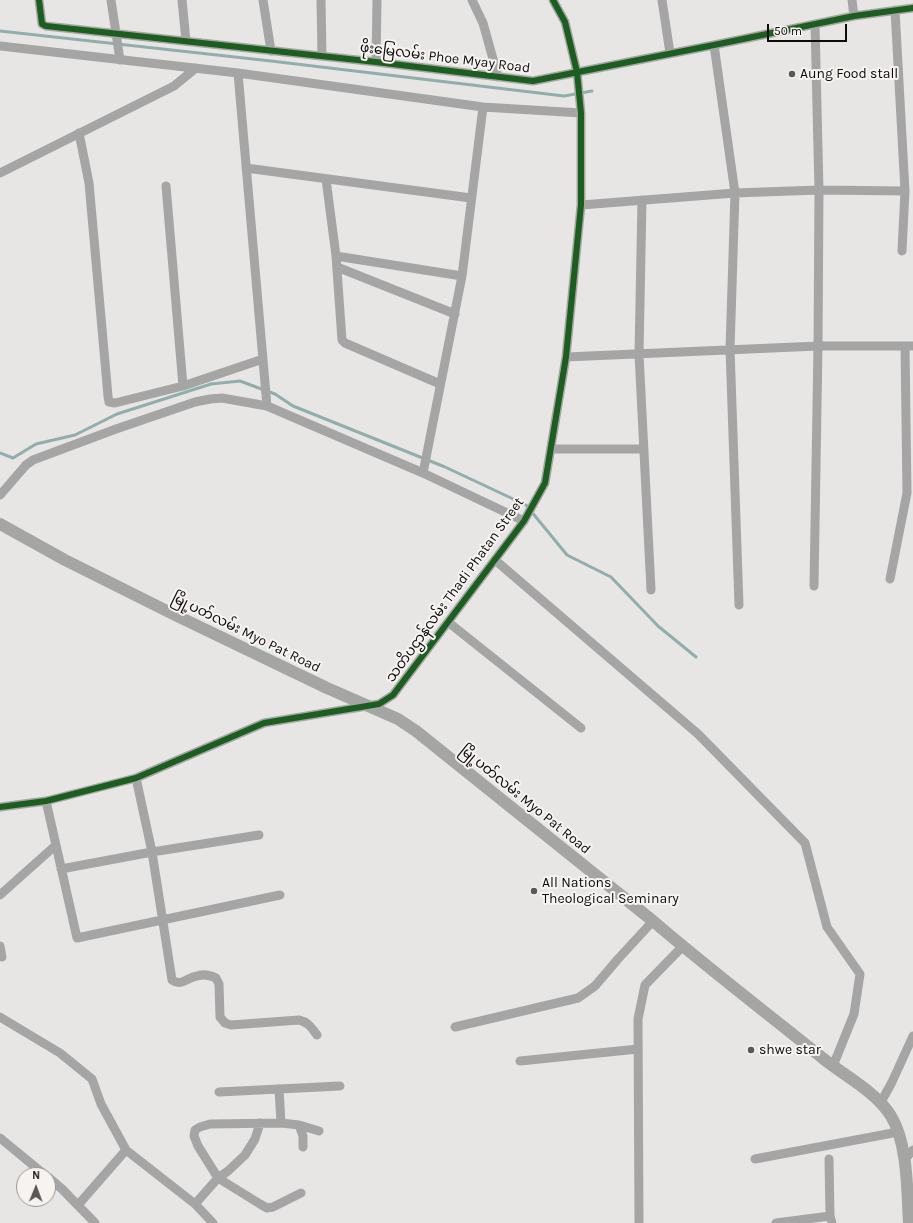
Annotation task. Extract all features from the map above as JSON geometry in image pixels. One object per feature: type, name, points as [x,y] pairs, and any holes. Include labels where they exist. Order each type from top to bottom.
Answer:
[{"type":"main road","name":"မြို့ပတ်လမ်း Myo Pat Road","points":[[0,524],[65,560],[175,615],[327,688],[398,719],[416,731],[833,1066],[881,1102],[892,1117],[909,1160],[909,1223]]},
{"type":"street","name":"ဖိုးမြေလမ်း Phoe Myay Road","points":[[39,0],[43,26],[270,50],[533,81],[854,16],[913,8]]},
{"type":"street","points":[[111,0],[120,60]]},
{"type":"street","points":[[182,0],[186,42]]},
{"type":"street","points":[[263,0],[270,50]]},
{"type":"street","points":[[321,0],[322,56]]},
{"type":"street","points":[[376,0],[376,62]]},
{"type":"street","points":[[472,0],[483,23],[498,76]]},
{"type":"street","name":"သတိပဌာန်လမ်း Thadi Phatan Street","points":[[0,807],[46,801],[136,778],[264,723],[379,704],[393,695],[524,521],[545,484],[566,357],[581,205],[581,113],[577,72],[565,22],[553,0]]},
{"type":"street","points":[[662,0],[670,54]]},
{"type":"street","points":[[852,0],[854,16]]},
{"type":"street","points":[[895,10],[905,191],[902,250]]},
{"type":"street","points":[[814,586],[818,346],[818,190],[815,24]]},
{"type":"street","points":[[714,45],[736,193],[730,350],[739,605]]},
{"type":"street","points":[[0,46],[238,73],[484,107],[581,113]]},
{"type":"street","points":[[0,173],[174,86],[196,68]]},
{"type":"street","points":[[238,73],[267,406]]},
{"type":"street","points":[[423,473],[462,276],[484,107]]},
{"type":"street","points":[[79,134],[89,183],[108,396],[110,402],[183,386],[263,359]]},
{"type":"street","points":[[246,168],[471,198]]},
{"type":"street","points":[[326,179],[337,266],[342,340],[345,343],[440,384]]},
{"type":"street","points":[[166,186],[183,386]]},
{"type":"street","points":[[581,205],[736,193],[818,190],[905,191]]},
{"type":"street","points":[[642,200],[639,354],[651,590]]},
{"type":"street","points":[[336,256],[462,276]]},
{"type":"street","points":[[337,266],[455,314]]},
{"type":"street","points":[[566,357],[818,346],[909,346],[907,493],[890,579]]},
{"type":"street","points":[[0,495],[26,465],[33,460],[195,402],[210,398],[222,398],[267,406],[423,473],[524,521]]},
{"type":"street","points":[[551,449],[644,449]]},
{"type":"street","points":[[495,560],[698,734],[805,843],[827,927],[860,974],[854,1014],[833,1066]]},
{"type":"street","points":[[448,622],[581,728]]},
{"type":"street","points":[[136,778],[152,852],[172,980],[176,983],[181,983],[196,976],[211,975],[216,978],[219,984],[220,1017],[225,1023],[231,1025],[299,1020],[309,1024],[317,1035]]},
{"type":"street","points":[[46,801],[77,938],[280,895]]},
{"type":"street","points":[[61,869],[152,852],[259,835]]},
{"type":"street","points":[[0,895],[56,845]]},
{"type":"street","points":[[455,1027],[578,998],[595,986],[653,921]]},
{"type":"street","points":[[0,946],[2,957]]},
{"type":"street","points":[[639,1223],[638,1019],[645,985],[683,946]]},
{"type":"street","points":[[0,1017],[60,1053],[92,1079],[101,1104],[126,1150],[195,1204],[213,1223]]},
{"type":"street","points":[[881,1102],[913,1036]]},
{"type":"street","points":[[520,1061],[638,1049]]},
{"type":"street","points":[[219,1092],[340,1086]]},
{"type":"street","points":[[279,1089],[282,1123]]},
{"type":"street","points":[[195,1204],[218,1178],[245,1155],[255,1139],[260,1123]]},
{"type":"street","points":[[301,1193],[268,1208],[218,1178],[198,1146],[194,1136],[195,1130],[210,1124],[282,1123],[299,1125],[319,1131]]},
{"type":"street","points":[[299,1125],[304,1136],[303,1147]]},
{"type":"street","points":[[755,1159],[898,1132]]},
{"type":"street","points":[[0,1138],[36,1167]]},
{"type":"street","points":[[78,1205],[126,1150]]},
{"type":"street","points":[[909,1160],[913,1150]]},
{"type":"street","points":[[776,1223],[831,1219],[829,1159]]},
{"type":"street","points":[[56,1184],[95,1223]]},
{"type":"waterway","points":[[0,31],[271,61],[564,96],[592,91]]},
{"type":"waterway","points":[[0,453],[13,458],[36,444],[75,435],[117,414],[211,384],[240,381],[275,394],[293,406],[445,467],[526,505],[567,555],[611,577],[658,626],[696,657]]},
{"type":"cycle path","points":[[39,0],[42,24],[46,26],[376,62],[533,81],[854,16],[913,8]]},
{"type":"cycle path","points":[[0,807],[46,801],[136,778],[264,723],[379,704],[393,695],[524,521],[545,483],[566,357],[581,205],[581,113],[577,72],[565,22],[553,0]]},
{"type":"place","name":"Aung Food stall","points":[[792,74]]},
{"type":"place","name":"All Nations Theological Seminary","points":[[534,891]]},
{"type":"place","name":"shwe star","points":[[751,1050]]}]
